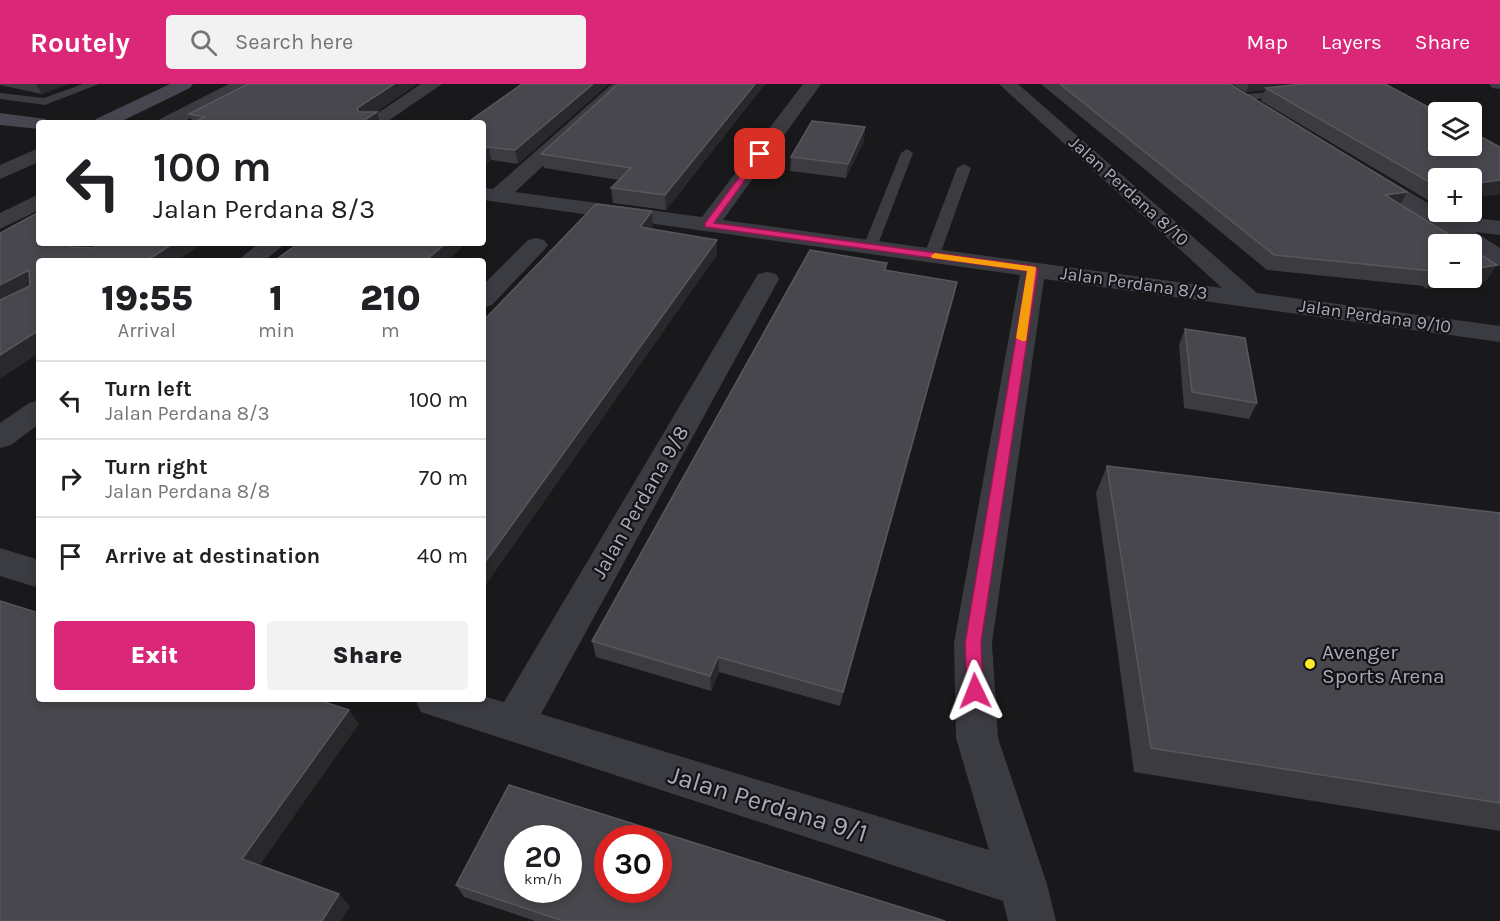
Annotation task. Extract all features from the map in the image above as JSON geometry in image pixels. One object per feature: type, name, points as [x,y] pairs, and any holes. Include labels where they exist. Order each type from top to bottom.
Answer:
[{"type":"street","points":[[109,120],[184,84]]},
{"type":"street","points":[[173,120],[243,84]]},
{"type":"street","points":[[377,120],[433,84]]},
{"type":"street","points":[[491,195],[622,84]]},
{"type":"street","points":[[708,225],[812,84]]},
{"type":"street","name":"Jalan Perdana 8/10","points":[[1008,84],[1249,299]]},
{"type":"street","points":[[1231,94],[1268,116]]},
{"type":"street","points":[[0,119],[36,123]]},
{"type":"street","points":[[0,173],[36,155]]},
{"type":"street","points":[[1347,163],[1428,212]]},
{"type":"street","name":"Jalan Perdana 8/3","points":[[491,195],[1249,299]]},
{"type":"street","points":[[0,222],[36,203]]},
{"type":"street","points":[[1445,222],[1500,228]]},
{"type":"street","points":[[1445,222],[1500,259]]},
{"type":"street","points":[[486,297],[536,245]]},
{"type":"street","points":[[253,258],[270,246]]},
{"type":"street","points":[[1028,903],[977,738],[973,643],[1033,269]]},
{"type":"street","name":"Jalan Perdana 9/8","points":[[514,724],[767,279]]},
{"type":"street","name":"Jalan Perdana 9/10","points":[[1249,299],[1500,334]]},
{"type":"street","points":[[0,438],[36,412]]},
{"type":"street","points":[[0,562],[36,573]]},
{"type":"street","name":"Jalan Perdana 9/1","points":[[444,702],[514,724],[1028,903]]},
{"type":"lane","points":[[0,96],[45,102],[93,84]]},
{"type":"lane","points":[[1231,94],[1305,91]]},
{"type":"lane","points":[[870,247],[907,153]]},
{"type":"lane","points":[[932,255],[964,168]]},
{"type":"building","points":[[248,84],[394,84],[357,108],[359,112],[377,112],[365,120],[198,120],[205,117],[189,114]]},
{"type":"building","points":[[522,84],[593,84],[515,150],[486,149],[486,120],[471,120]]},
{"type":"building","points":[[618,84],[755,84],[665,195],[611,188],[631,168],[541,154]]},
{"type":"building","points":[[1060,84],[1230,84],[1407,192],[1385,195],[1448,234],[1428,234],[1428,271],[1274,255]]},
{"type":"building","points":[[1304,84],[1385,84],[1428,107],[1428,156],[1482,156],[1482,137],[1500,147],[1500,180],[1482,183],[1482,168],[1428,168],[1428,181],[1266,88]]},
{"type":"building","points":[[812,121],[865,127],[848,164],[791,157]]},
{"type":"building","points":[[596,204],[652,211],[640,227],[717,240],[486,561],[486,318]]},
{"type":"building","points":[[36,214],[36,246],[93,248],[96,246],[169,246],[151,258],[36,258],[36,332],[0,355],[0,300],[30,286],[29,270],[0,285],[0,233]]},
{"type":"building","points":[[295,246],[442,246],[428,258],[278,258]]},
{"type":"building","points":[[810,250],[887,263],[884,270],[957,282],[843,692],[718,657],[710,676],[592,641]]},
{"type":"building","points":[[1482,255],[1497,265],[1482,267]]},
{"type":"building","points":[[1185,329],[1245,338],[1257,403],[1192,392]]},
{"type":"building","name":"Avenger Sports Arena","points":[[1107,466],[1500,513],[1500,803],[1151,748]]},
{"type":"building","points":[[0,601],[36,612],[36,702],[324,702],[349,710],[242,859],[339,894],[322,921],[0,921]]},
{"type":"building","points":[[509,785],[637,825],[594,825],[594,903],[672,903],[672,836],[945,921],[563,921],[510,903],[582,903],[582,825],[504,825],[504,901],[456,885]]},
{"type":"slow traffic","points":[[935,256],[1033,269],[1022,338]]},
{"type":"place","name":"Avenger Sports Arena","points":[[1310,664]]},
{"type":"route","points":[[760,154],[708,225],[1033,269],[973,643],[975,691]]}]
